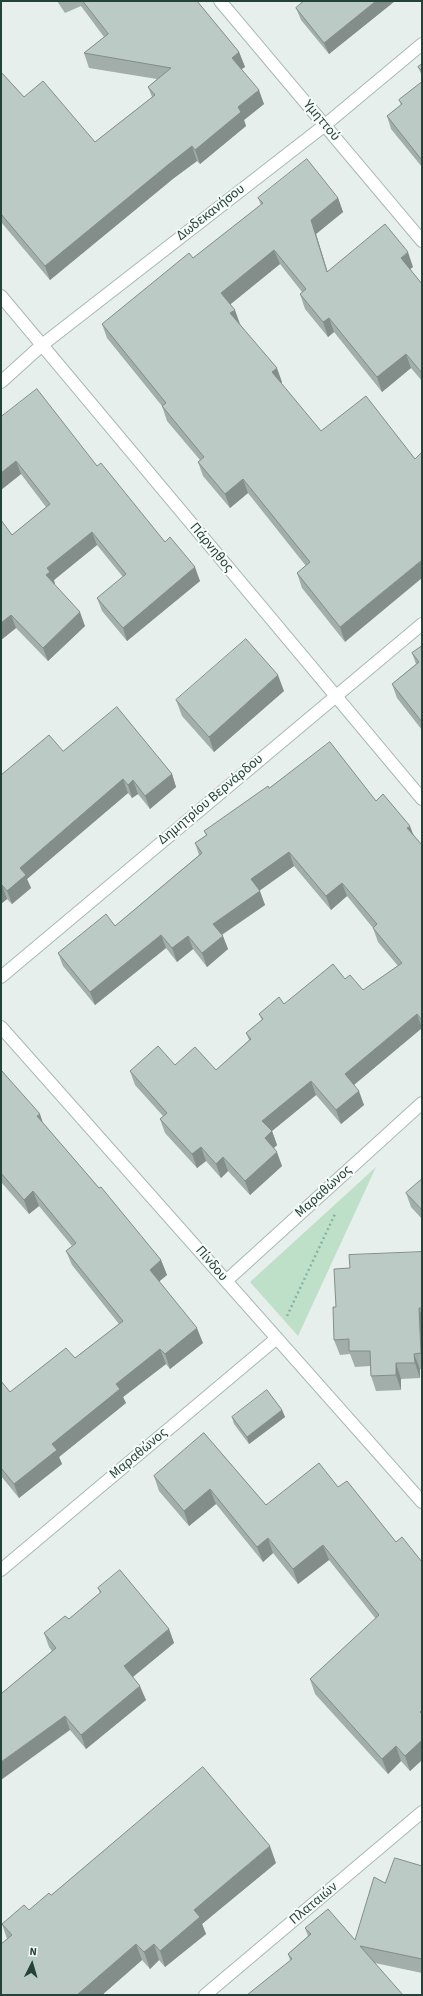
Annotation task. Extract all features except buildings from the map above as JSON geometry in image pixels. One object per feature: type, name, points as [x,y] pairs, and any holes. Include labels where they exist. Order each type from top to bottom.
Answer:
[{"type":"street","name":"Υμηττού","points":[[220,1],[422,241]]},
{"type":"street","name":"Δωδεκανήσου","points":[[1,382],[42,345],[324,125],[422,44]]},
{"type":"street","name":"Πάρνηθος","points":[[1,296],[422,799]]},
{"type":"street","name":"Δημητρίου Βερνάρδου","points":[[1,977],[422,624]]},
{"type":"street","name":"Πίνδου","points":[[1,1026],[422,1502]]},
{"type":"street","name":"Μαραθώνος","points":[[226,1281],[422,1103]]},
{"type":"street","name":"Μαραθώνος","points":[[1,1570],[276,1338]]},
{"type":"street","name":"Πλαταιών","points":[[205,1995],[422,1812]]},
{"type":"path","points":[[276,1338],[338,1208]]},
{"type":"green space","points":[[376,1167],[298,1336],[250,1282]]}]
